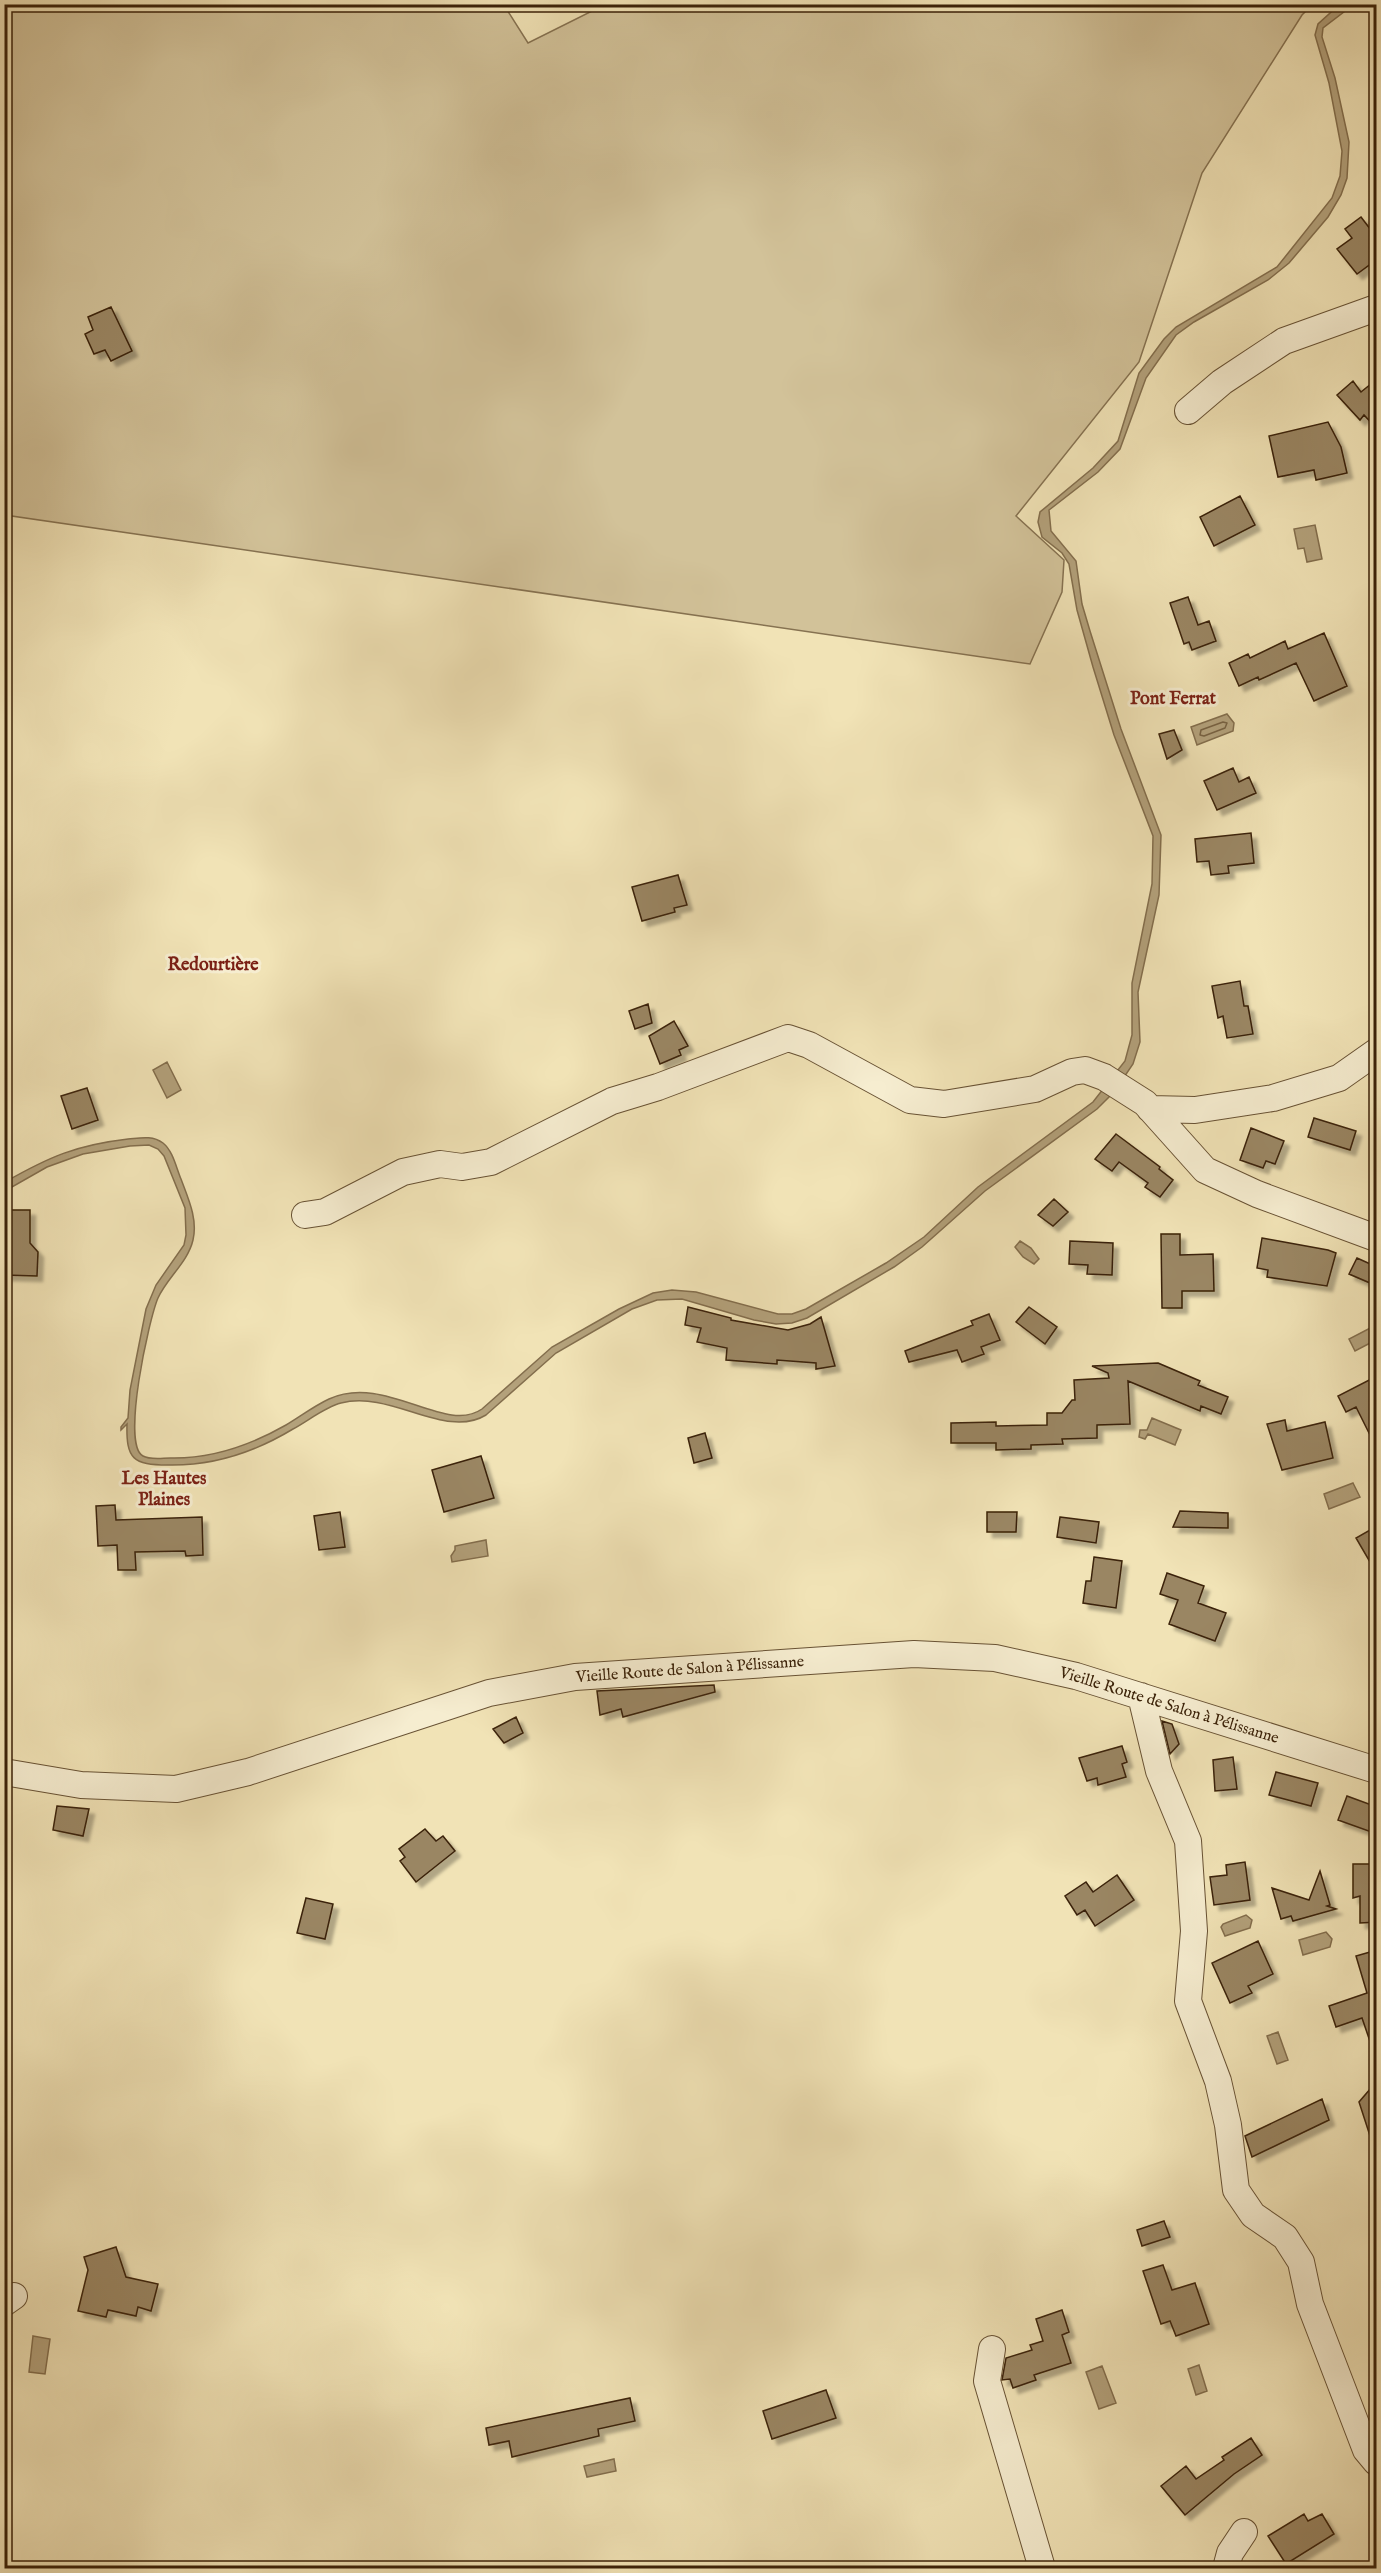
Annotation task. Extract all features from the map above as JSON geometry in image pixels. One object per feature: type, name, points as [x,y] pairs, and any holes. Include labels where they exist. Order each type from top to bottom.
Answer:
[{"type":"street","points":[[1188,411],[1222,382],[1284,341],[1377,308]]},
{"type":"street","points":[[305,1215],[325,1212],[403,1172],[440,1164],[462,1167],[491,1162],[612,1101],[658,1087],[788,1038],[809,1045],[910,1100],[944,1104],[1035,1089],[1072,1072],[1085,1070],[1113,1082],[1150,1108],[1205,1170],[1257,1194],[1377,1238]]},
{"type":"street","points":[[1150,1108],[1195,1110],[1273,1098],[1339,1078],[1377,1052]]},
{"type":"street","name":"Vieille Route de Salon à Pélissanne","points":[[4,1772],[81,1785],[176,1789],[249,1772],[489,1693],[575,1677],[914,1654],[995,1658],[1076,1676],[1377,1770]]},
{"type":"street","points":[[1141,1696],[1159,1771],[1188,1841],[1194,1931],[1188,2001],[1218,2081],[1228,2125],[1236,2190],[1253,2215],[1285,2237],[1301,2262],[1310,2304],[1366,2450],[1377,2462]]},
{"type":"street","points":[[992,2349],[987,2381],[1042,2568]]},
{"type":"street","points":[[1226,2568],[1230,2553],[1244,2532]]},
{"type":"shaded area","points":[[5,5],[504,5],[528,43],[604,5],[1312,5],[1302,15],[1202,173],[1139,362],[1016,516],[1064,560],[1062,592],[1030,664],[5,515]]},
{"type":"water","points":[[1339,5],[1353,5],[1323,28],[1322,37],[1335,78],[1349,142],[1347,178],[1341,195],[1328,217],[1289,263],[1268,280],[1194,322],[1176,335],[1146,378],[1120,449],[1098,472],[1049,510],[1051,531],[1076,561],[1082,604],[1090,631],[1121,729],[1161,835],[1159,895],[1138,992],[1140,1042],[1133,1064],[1114,1092],[1097,1109],[985,1191],[922,1247],[894,1267],[807,1318],[792,1323],[776,1324],[682,1299],[657,1300],[632,1309],[556,1353],[486,1415],[470,1421],[453,1422],[436,1419],[379,1403],[360,1401],[341,1403],[279,1437],[233,1456],[185,1465],[147,1464],[134,1458],[128,1445],[127,1424],[121,1430],[121,1427],[128,1418],[130,1390],[146,1309],[156,1285],[184,1245],[185,1208],[164,1156],[158,1149],[149,1145],[83,1154],[47,1167],[5,1191],[5,1182],[63,1153],[93,1145],[146,1138],[163,1143],[174,1160],[192,1209],[193,1240],[187,1256],[162,1291],[154,1310],[143,1354],[135,1430],[137,1447],[143,1456],[185,1458],[215,1453],[259,1439],[329,1399],[350,1393],[371,1393],[450,1415],[467,1415],[482,1409],[552,1347],[619,1309],[653,1293],[672,1290],[696,1292],[778,1314],[792,1314],[806,1309],[886,1263],[924,1237],[978,1187],[1093,1102],[1125,1061],[1132,1035],[1132,983],[1152,884],[1153,836],[1114,735],[1093,667],[1077,610],[1069,564],[1062,553],[1042,537],[1038,522],[1040,512],[1093,468],[1118,441],[1139,373],[1164,339],[1176,327],[1277,267],[1332,198],[1340,176],[1342,151],[1329,83],[1315,35],[1318,24]]},
{"type":"water","points":[[1315,525],[1322,559],[1307,562],[1304,548],[1298,549],[1294,529]]},
{"type":"water","points":[[1227,714],[1234,723],[1233,731],[1197,745],[1191,727]]},
{"type":"water","points":[[167,1062],[181,1090],[167,1098],[153,1070]]},
{"type":"water","points":[[1020,1241],[1031,1248],[1039,1259],[1034,1264],[1023,1257],[1015,1247]]},
{"type":"water","points":[[1376,1325],[1376,1340],[1355,1351],[1349,1339]]},
{"type":"water","points":[[1152,1418],[1181,1430],[1175,1445],[1148,1434],[1145,1439],[1139,1437],[1140,1430],[1147,1430]]},
{"type":"water","points":[[1353,1483],[1360,1497],[1329,1509],[1324,1494]]},
{"type":"water","points":[[486,1540],[488,1556],[452,1562],[451,1556],[455,1546]]},
{"type":"water","points":[[1246,1915],[1252,1920],[1250,1928],[1225,1936],[1221,1927],[1223,1924]]},
{"type":"water","points":[[1326,1932],[1332,1939],[1330,1947],[1303,1955],[1299,1940]]},
{"type":"water","points":[[1278,2032],[1288,2060],[1277,2064],[1267,2036]]},
{"type":"water","points":[[33,2336],[50,2339],[45,2374],[29,2372]]},
{"type":"water","points":[[1199,2365],[1207,2391],[1196,2395],[1188,2369]]},
{"type":"water","points":[[1102,2366],[1116,2403],[1099,2409],[1086,2372]]},
{"type":"water","points":[[614,2459],[616,2471],[587,2477],[584,2466]]},
{"type":"building","points":[[1361,217],[1377,238],[1376,260],[1357,274],[1337,249],[1352,238],[1345,229]]},
{"type":"building","points":[[111,307],[132,351],[111,361],[105,350],[94,354],[85,334],[93,330],[88,317]]},
{"type":"building","points":[[1377,379],[1377,429],[1364,415],[1360,420],[1337,395],[1353,381],[1361,392]]},
{"type":"building","points":[[1328,422],[1341,447],[1347,473],[1316,480],[1314,470],[1278,477],[1269,436]]},
{"type":"building","points":[[1240,496],[1255,525],[1214,546],[1200,517]]},
{"type":"building","points":[[1188,597],[1198,625],[1209,621],[1216,641],[1192,650],[1189,642],[1184,644],[1170,603]]},
{"type":"building","points":[[1324,633],[1347,686],[1314,701],[1296,663],[1259,680],[1258,677],[1239,686],[1229,663],[1248,654],[1250,658],[1285,641],[1288,649]]},
{"type":"building","points":[[1174,730],[1182,750],[1167,759],[1159,734]]},
{"type":"building","points":[[1233,768],[1239,782],[1249,777],[1256,793],[1217,810],[1204,781]]},
{"type":"building","points":[[1251,833],[1254,863],[1228,866],[1229,873],[1211,875],[1209,861],[1197,862],[1195,839]]},
{"type":"building","points":[[678,875],[687,905],[674,908],[675,912],[642,921],[632,887]]},
{"type":"building","points":[[1240,981],[1244,1006],[1248,1006],[1253,1034],[1227,1038],[1223,1016],[1218,1018],[1212,986]]},
{"type":"building","points":[[648,1004],[652,1023],[635,1029],[629,1011]]},
{"type":"building","points":[[674,1021],[688,1046],[679,1050],[681,1055],[660,1064],[649,1036]]},
{"type":"building","points":[[87,1088],[98,1120],[72,1129],[61,1096]]},
{"type":"building","points":[[1314,1118],[1356,1131],[1350,1150],[1308,1137]]},
{"type":"building","points":[[1251,1128],[1284,1141],[1275,1164],[1266,1161],[1263,1168],[1240,1160]]},
{"type":"building","points":[[1116,1134],[1160,1167],[1159,1169],[1173,1180],[1160,1197],[1145,1187],[1148,1183],[1119,1162],[1112,1171],[1095,1159]]},
{"type":"building","points":[[1054,1199],[1068,1212],[1053,1226],[1038,1215]]},
{"type":"building","points":[[8,1210],[30,1210],[30,1243],[38,1252],[37,1276],[4,1275]]},
{"type":"building","points":[[1161,1234],[1180,1234],[1180,1255],[1213,1254],[1214,1291],[1182,1291],[1182,1308],[1162,1308]]},
{"type":"building","points":[[1262,1238],[1336,1253],[1327,1286],[1267,1277],[1268,1270],[1257,1268]]},
{"type":"building","points":[[1070,1241],[1113,1243],[1112,1275],[1087,1274],[1088,1265],[1069,1264]]},
{"type":"building","points":[[1357,1258],[1377,1267],[1377,1286],[1349,1274]]},
{"type":"building","points":[[688,1307],[731,1318],[731,1320],[788,1330],[810,1324],[821,1317],[835,1366],[816,1369],[816,1363],[777,1360],[777,1364],[726,1360],[727,1348],[697,1342],[701,1328],[685,1325]]},
{"type":"building","points":[[1029,1307],[1057,1327],[1045,1344],[1016,1322]]},
{"type":"building","points":[[989,1314],[1000,1340],[981,1347],[984,1354],[962,1362],[957,1350],[909,1362],[905,1351],[973,1325],[971,1321]]},
{"type":"building","points":[[1158,1363],[1200,1381],[1198,1385],[1228,1397],[1221,1414],[1201,1406],[1200,1411],[1128,1381],[1130,1424],[1097,1425],[1097,1438],[1062,1439],[1063,1444],[1031,1445],[1031,1449],[996,1450],[996,1443],[951,1443],[951,1423],[996,1422],[996,1426],[1047,1425],[1047,1413],[1062,1413],[1072,1400],[1075,1400],[1074,1380],[1109,1378],[1108,1373],[1092,1366]]},
{"type":"building","points":[[1377,1376],[1377,1449],[1356,1407],[1346,1412],[1338,1396]]},
{"type":"building","points":[[1285,1420],[1287,1431],[1325,1422],[1333,1458],[1282,1470],[1267,1424]]},
{"type":"building","points":[[705,1433],[712,1458],[694,1463],[688,1438]]},
{"type":"building","points":[[481,1456],[494,1498],[444,1512],[432,1470]]},
{"type":"building","points":[[115,1505],[116,1520],[202,1517],[203,1555],[186,1556],[185,1551],[135,1552],[136,1570],[118,1570],[117,1545],[98,1546],[96,1506]]},
{"type":"building","points":[[1180,1511],[1228,1513],[1228,1528],[1173,1527]]},
{"type":"building","points":[[340,1512],[345,1547],[319,1550],[314,1516]]},
{"type":"building","points":[[987,1512],[1017,1512],[1016,1532],[987,1532]]},
{"type":"building","points":[[1060,1517],[1099,1522],[1096,1543],[1057,1537]]},
{"type":"building","points":[[1377,1526],[1377,1574],[1356,1538]]},
{"type":"building","points":[[1094,1557],[1122,1561],[1116,1608],[1083,1603],[1086,1581],[1091,1581]]},
{"type":"building","points":[[1167,1573],[1204,1586],[1198,1603],[1226,1613],[1215,1641],[1169,1624],[1178,1600],[1160,1594]]},
{"type":"building","points":[[714,1685],[715,1692],[623,1717],[621,1709],[600,1715],[597,1691]]},
{"type":"building","points":[[516,1717],[523,1733],[504,1743],[493,1729]]},
{"type":"building","points":[[1162,1721],[1172,1724],[1179,1744],[1170,1754]]},
{"type":"building","points":[[1122,1746],[1127,1762],[1122,1764],[1126,1777],[1098,1785],[1097,1778],[1087,1781],[1079,1758]]},
{"type":"building","points":[[1233,1757],[1237,1789],[1215,1791],[1213,1760]]},
{"type":"building","points":[[1276,1772],[1318,1783],[1311,1806],[1269,1795]]},
{"type":"building","points":[[1347,1796],[1377,1807],[1377,1834],[1338,1820]]},
{"type":"building","points":[[57,1806],[89,1809],[83,1836],[53,1830]]},
{"type":"building","points":[[425,1829],[436,1841],[443,1836],[455,1851],[416,1882],[400,1861],[405,1857],[399,1849]]},
{"type":"building","points":[[1245,1862],[1250,1900],[1214,1905],[1210,1877],[1227,1875],[1226,1865]]},
{"type":"building","points":[[1353,1864],[1376,1864],[1377,1922],[1360,1923],[1360,1896],[1353,1898]]},
{"type":"building","points":[[1320,1871],[1330,1905],[1327,1906],[1336,1909],[1293,1921],[1291,1916],[1281,1919],[1272,1888],[1309,1900]]},
{"type":"building","points":[[1117,1875],[1134,1900],[1095,1926],[1085,1910],[1077,1915],[1065,1896],[1086,1882],[1093,1892]]},
{"type":"building","points":[[306,1898],[333,1904],[325,1939],[297,1933]]},
{"type":"building","points":[[1258,1941],[1273,1974],[1248,1986],[1252,1993],[1230,2003],[1212,1963]]},
{"type":"building","points":[[1377,1950],[1377,2052],[1374,2053],[1362,2018],[1336,2027],[1329,2006],[1367,1993],[1356,1956]]},
{"type":"building","points":[[1377,2081],[1377,2144],[1373,2145],[1359,2102]]},
{"type":"building","points":[[1322,2099],[1329,2120],[1252,2157],[1245,2136]]},
{"type":"building","points":[[1164,2221],[1170,2237],[1142,2246],[1137,2230]]},
{"type":"building","points":[[116,2247],[126,2277],[158,2284],[151,2311],[138,2307],[136,2316],[108,2310],[106,2317],[78,2311],[88,2270],[84,2257]]},
{"type":"building","points":[[1163,2265],[1172,2290],[1195,2283],[1209,2324],[1176,2336],[1170,2321],[1161,2324],[1143,2271]]},
{"type":"building","points":[[1062,2310],[1069,2332],[1062,2335],[1071,2363],[1034,2375],[1036,2380],[1013,2388],[1010,2379],[1002,2380],[1006,2358],[1032,2350],[1030,2345],[1043,2341],[1036,2319]]},
{"type":"building","points":[[826,2390],[836,2418],[772,2439],[763,2411]]},
{"type":"building","points":[[630,2398],[635,2421],[598,2429],[599,2436],[512,2457],[509,2441],[489,2445],[486,2428]]},
{"type":"building","points":[[1251,2438],[1262,2455],[1234,2474],[1185,2515],[1161,2486],[1186,2466],[1196,2479],[1224,2460],[1222,2457]]},
{"type":"building","points":[[1304,2514],[1308,2521],[1322,2514],[1334,2534],[1286,2564],[1268,2536]]},
{"type":"district","name":"Pont Ferrat","points":[[1173,699]]},
{"type":"district","name":"Redourtière","points":[[213,965]]},
{"type":"district","name":"Les Hautes Plaines","points":[[164,1489]]}]
